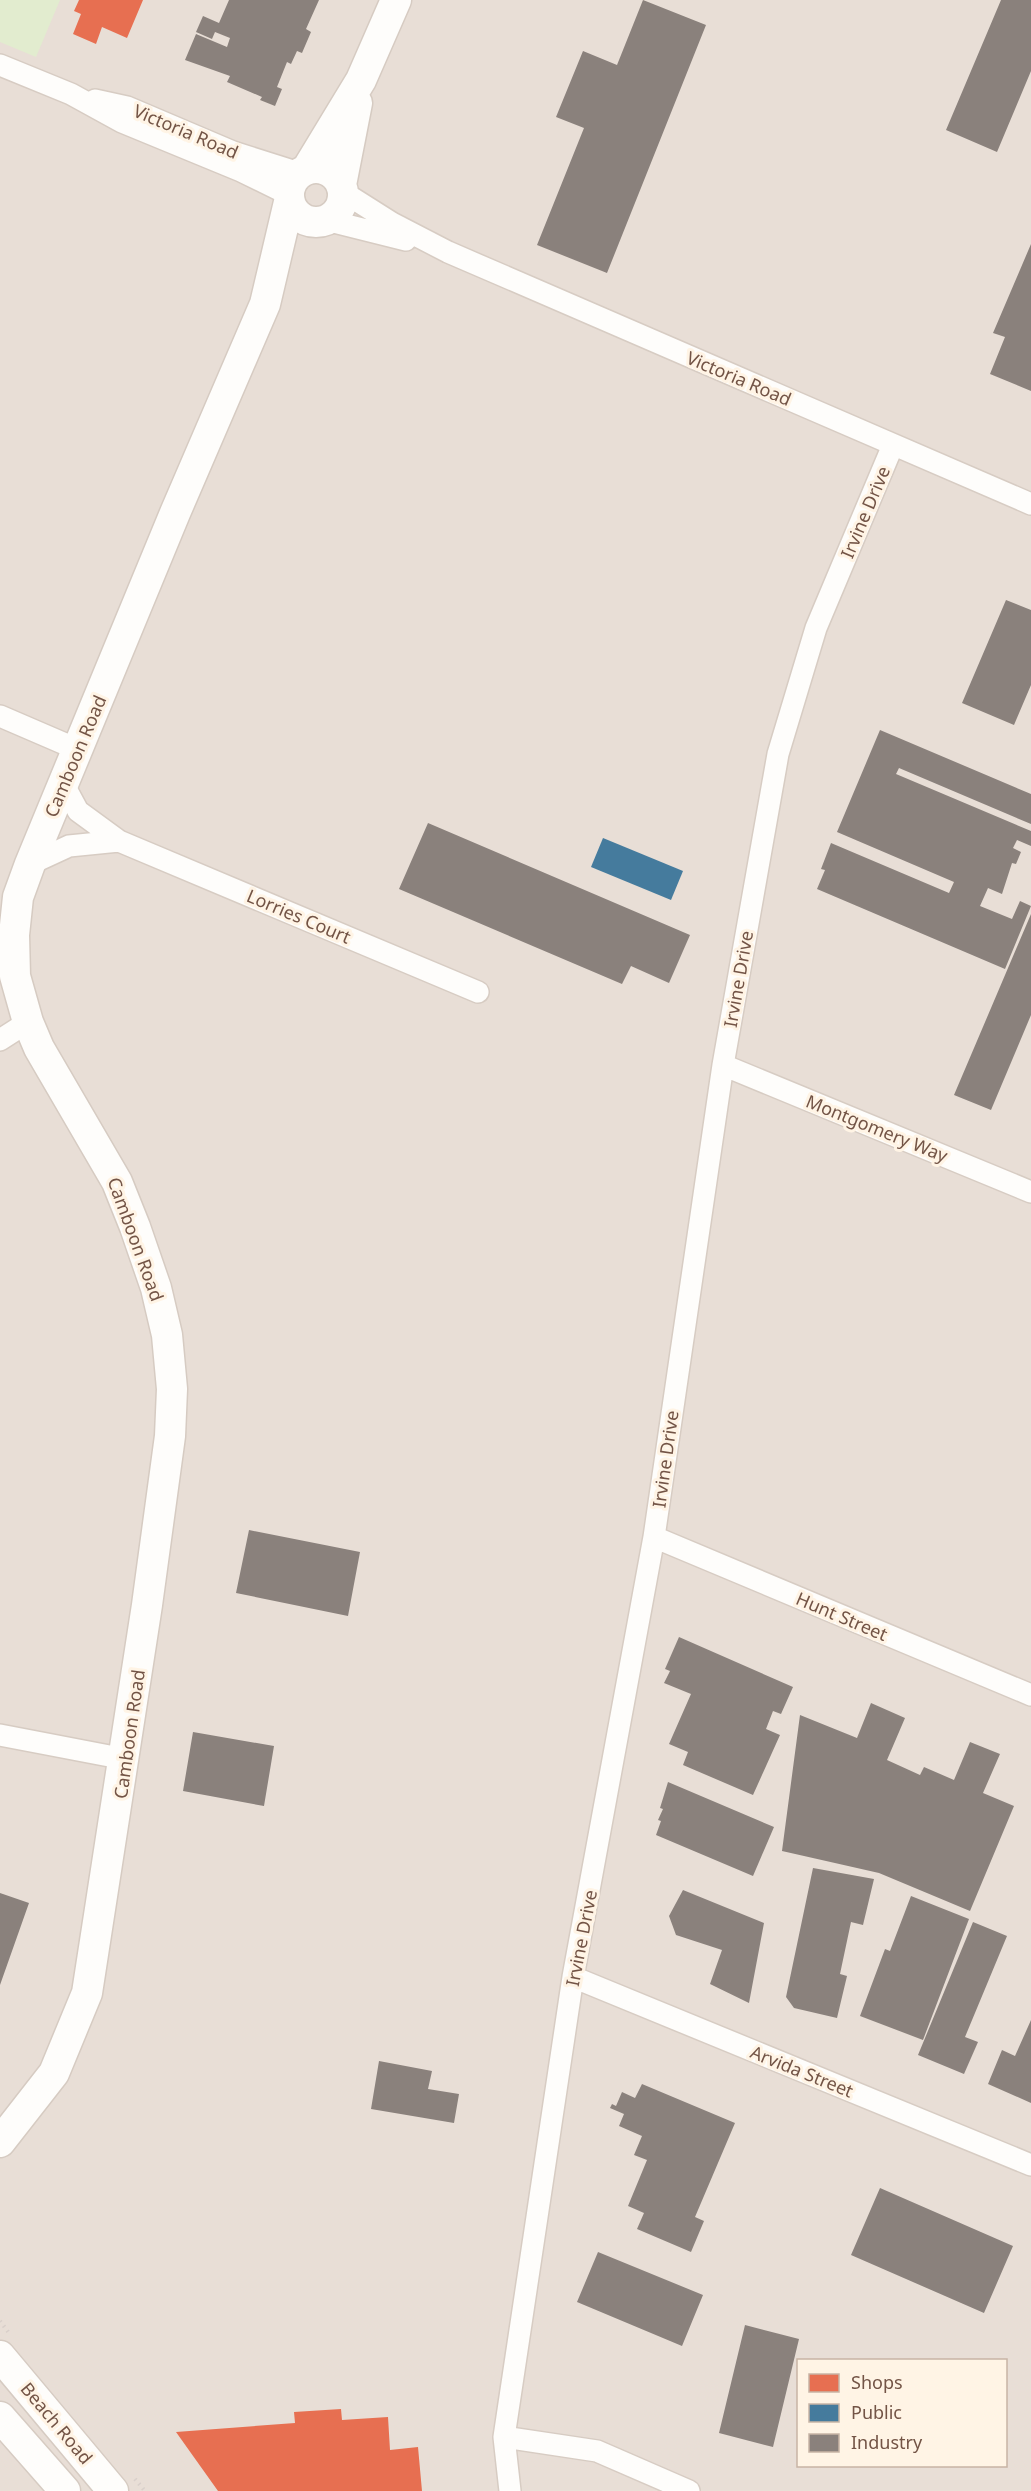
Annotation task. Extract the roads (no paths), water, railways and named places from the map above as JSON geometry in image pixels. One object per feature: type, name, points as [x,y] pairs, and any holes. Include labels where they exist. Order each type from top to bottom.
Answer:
[{"type":"street","name":"Camboon Road","points":[[0,2142],[54,2073],[87,1993],[125,1760],[170,1436],[172,1389],[167,1335],[156,1288],[117,1182],[39,1048],[28,1022],[15,976],[14,935],[18,897],[175,513],[265,304],[296,185],[361,80],[396,0]]},
{"type":"street","name":"Victoria Road","points":[[0,64],[71,94],[122,122],[241,171],[296,185]]},
{"type":"street","name":"Camboon Road","points":[[342,189],[361,80]]},
{"type":"street","points":[[315,168],[331,172],[342,189],[340,208],[322,221],[300,217],[296,185],[315,168]]},
{"type":"street","name":"Victoria Road","points":[[342,189],[392,223],[448,252],[1031,504]]},
{"type":"street","name":"Camboon Road","points":[[265,304],[322,221]]},
{"type":"street","name":"Victoria Road","points":[[322,221],[448,252]]},
{"type":"street","name":"Irvine Drive","points":[[510,2491],[504,2437],[573,1977],[654,1537],[723,1065],[778,754],[816,628],[893,445]]},
{"type":"street","points":[[0,716],[79,750]]},
{"type":"street","name":"Lorries Court","points":[[64,785],[78,811],[119,841],[478,992]]},
{"type":"street","name":"Lorries Court","points":[[30,864],[69,846],[119,841]]},
{"type":"street","points":[[0,1040],[28,1022]]},
{"type":"street","name":"Montgomery Way","points":[[723,1065],[1031,1192]]},
{"type":"street","name":"Hunt Street","points":[[654,1537],[1031,1695]]},
{"type":"street","points":[[0,1735],[125,1760]]},
{"type":"street","name":"Arvida Street","points":[[573,1977],[1031,2165]]},
{"type":"street","name":"Beach Road","points":[[0,2356],[113,2491]]},
{"type":"street","points":[[0,2416],[64,2491]]},
{"type":"street","points":[[504,2437],[597,2451],[688,2491]]}]
